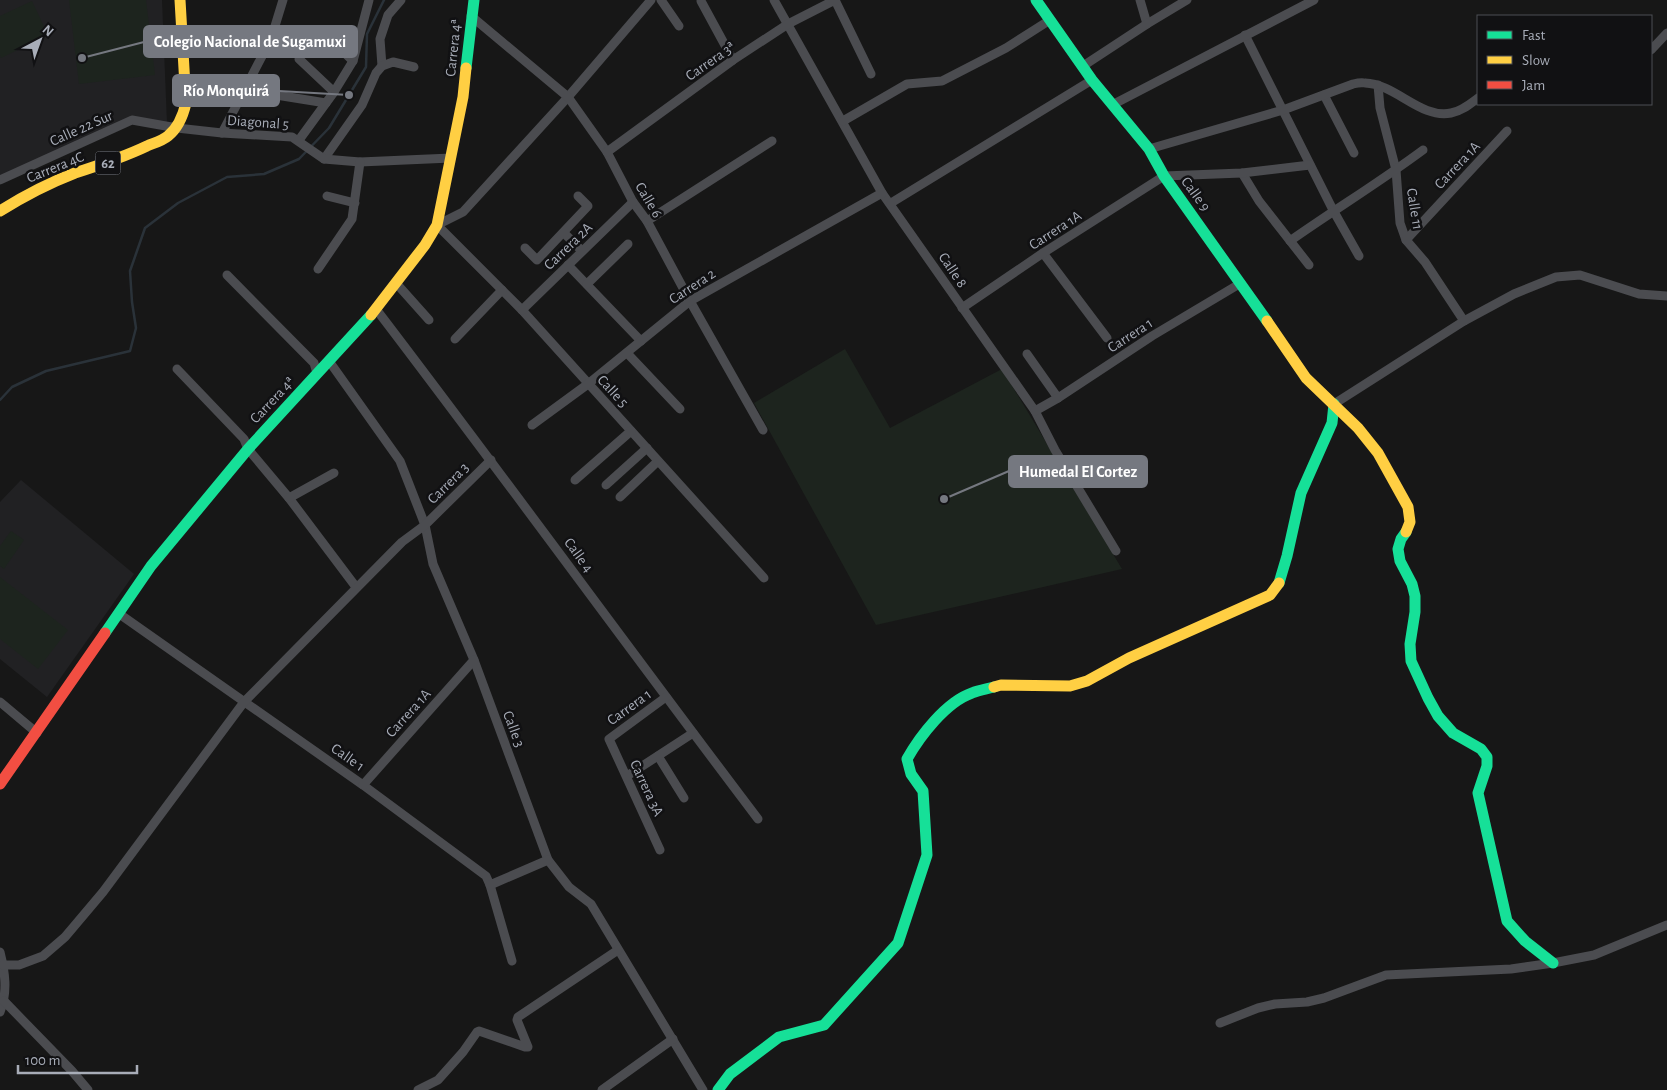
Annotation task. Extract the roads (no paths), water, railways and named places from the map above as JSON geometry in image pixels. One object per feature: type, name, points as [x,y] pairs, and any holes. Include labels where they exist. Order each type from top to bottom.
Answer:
[{"type":"street","points":[[177,128],[183,116],[186,103],[180,0]]},
{"type":"street","points":[[222,133],[271,39],[283,0]]},
{"type":"street","points":[[303,143],[353,61],[369,0]]},
{"type":"street","points":[[382,66],[380,39],[388,15],[401,0]]},
{"type":"street","name":"Carrera 4ª","points":[[0,784],[152,566],[248,449],[376,309],[425,245],[437,225],[451,158],[462,97],[474,0]]},
{"type":"street","points":[[437,225],[463,212],[568,96],[650,0]]},
{"type":"street","points":[[661,0],[679,26]]},
{"type":"street","name":"Calle 8","points":[[774,0],[882,192],[1035,411],[1055,450],[1116,551]]},
{"type":"street","points":[[835,0],[871,74]]},
{"type":"street","name":"Carrera 3ª","points":[[607,152],[734,60],[788,24],[835,0]]},
{"type":"street","name":"Calle 9","points":[[1036,0],[1092,80],[1149,149],[1164,176],[1306,378],[1358,428],[1378,453],[1408,507],[1411,516],[1410,526],[1398,546],[1398,554],[1412,583],[1415,594],[1410,634],[1409,653],[1411,660],[1434,712],[1462,741],[1483,749],[1487,755],[1488,762],[1478,787],[1478,793],[1507,921],[1525,941],[1553,963]]},
{"type":"street","points":[[1140,0],[1147,24]]},
{"type":"street","points":[[1112,105],[1314,0]]},
{"type":"street","points":[[700,1],[734,60]]},
{"type":"street","points":[[1083,66],[1184,1]]},
{"type":"street","name":"Calle 6","points":[[471,16],[568,96],[607,152],[633,202],[647,221],[763,430]]},
{"type":"street","points":[[843,121],[907,84],[942,81],[1006,48],[1050,20]]},
{"type":"street","points":[[322,31],[353,61]]},
{"type":"street","points":[[1652,49],[1667,32]]},
{"type":"street","points":[[1245,35],[1333,210],[1359,256]]},
{"type":"street","points":[[299,59],[334,92]]},
{"type":"street","points":[[324,159],[362,105],[376,73],[382,66],[393,62],[414,67]]},
{"type":"street","points":[[891,203],[1092,80]]},
{"type":"street","points":[[1149,149],[1284,110],[1353,84],[1365,82],[1378,86],[1434,112],[1450,113],[1462,110],[1477,99]]},
{"type":"street","name":"Calle 11","points":[[1378,86],[1380,108],[1396,170],[1400,223],[1406,240],[1425,262],[1464,321]]},
{"type":"street","points":[[270,94],[326,103]]},
{"type":"street","points":[[1324,96],[1354,153]]},
{"type":"street","name":"Calle 22 Sur","points":[[0,180],[132,120],[177,128]]},
{"type":"street","name":"Diagonal 5","points":[[177,128],[292,137],[324,159]]},
{"type":"street","name":"Carrera 4C","points":[[0,211],[64,177],[118,160],[159,142],[168,137],[177,128]]},
{"type":"street","name":"Carrera 1A","points":[[1406,240],[1507,131]]},
{"type":"street","points":[[647,221],[772,141]]},
{"type":"street","points":[[1290,241],[1423,150]]},
{"type":"street","points":[[324,159],[360,162],[451,158]]},
{"type":"street","points":[[318,269],[352,219],[360,162]]},
{"type":"street","points":[[1164,176],[1242,173],[1310,165]]},
{"type":"street","points":[[1242,173],[1259,201],[1309,266]]},
{"type":"street","name":"Carrera 1A","points":[[962,308],[1043,253],[1164,176]]},
{"type":"street","name":"Carrera 2","points":[[532,425],[588,384],[690,301],[882,192]]},
{"type":"street","points":[[327,196],[355,203]]},
{"type":"street","points":[[525,248],[537,260],[588,206],[578,196]]},
{"type":"street","name":"Carrera 2A","points":[[522,310],[633,202]]},
{"type":"street","name":"Calle 5","points":[[437,225],[522,310],[764,578]]},
{"type":"street","points":[[564,233],[582,251]]},
{"type":"street","points":[[587,284],[628,244]]},
{"type":"street","points":[[1043,253],[1107,338]]},
{"type":"street","points":[[568,265],[641,341]]},
{"type":"street","points":[[227,275],[314,363],[317,373]]},
{"type":"street","points":[[718,1090],[730,1074],[779,1037],[824,1025],[898,942],[927,855],[923,791],[911,774],[907,759],[916,743],[948,706],[970,693],[1001,685],[1070,686],[1087,681],[1129,658],[1270,594],[1278,586],[1285,563],[1300,493],[1332,423],[1334,404],[1464,321],[1514,294],[1556,277],[1570,275],[1580,276],[1639,294],[1667,296]]},
{"type":"street","points":[[396,283],[429,320]]},
{"type":"street","name":"Carrera 1","points":[[1035,411],[1152,336],[1241,283]]},
{"type":"street","points":[[456,339],[502,290]]},
{"type":"street","name":"Calle 4","points":[[376,309],[492,460],[758,819]]},
{"type":"street","points":[[627,353],[680,409]]},
{"type":"street","points":[[1027,354],[1058,398]]},
{"type":"street","name":"Calle 3","points":[[329,361],[400,461],[425,526],[434,564],[474,660],[548,860],[569,887],[590,904],[703,1090]]},
{"type":"street","points":[[176,369],[244,439],[248,449],[289,498],[356,588]]},
{"type":"street","points":[[576,480],[631,431]]},
{"type":"street","points":[[606,485],[647,448]]},
{"type":"street","name":"Carrera 3","points":[[3,965],[19,965],[43,956],[64,937],[104,892],[244,702],[402,542],[425,526],[492,460]]},
{"type":"street","points":[[620,497],[658,461]]},
{"type":"street","points":[[289,498],[334,473]]},
{"type":"street","name":"Calle 1","points":[[118,613],[363,784],[486,876],[512,961]]},
{"type":"street","name":"Carrera 1A","points":[[363,784],[474,660]]},
{"type":"street","name":"Carrera 1","points":[[609,739],[666,697]]},
{"type":"street","points":[[0,702],[37,733]]},
{"type":"street","points":[[626,776],[693,733]]},
{"type":"street","name":"Carrera 3A","points":[[609,739],[660,850]]},
{"type":"street","points":[[658,756],[684,798]]},
{"type":"street","points":[[490,885],[548,860]]},
{"type":"street","points":[[1220,1023],[1258,1008],[1324,998],[1386,975],[1511,968],[1553,963],[1605,952],[1667,925]]},
{"type":"street","points":[[418,1090],[438,1080],[463,1052],[476,1032],[479,1031],[526,1048],[528,1046],[518,1017],[618,950]]},
{"type":"street","points":[[0,952],[6,989],[0,1012]]},
{"type":"street","points":[[4,1001],[88,1090]]},
{"type":"street","points":[[602,1090],[673,1039]]},
{"type":"waterway","points":[[0,400],[12,387],[46,371],[130,351],[136,328],[130,271],[145,228],[178,203],[227,177],[264,174],[299,159],[329,128],[366,67],[367,34],[384,0]]},
{"type":"place","name":"Colegio Nacional de Sugamuxi","points":[[82,58]]},
{"type":"place","name":"Río Monquirá","points":[[349,95]]},
{"type":"place","name":"Humedal El Cortez","points":[[944,499]]}]
